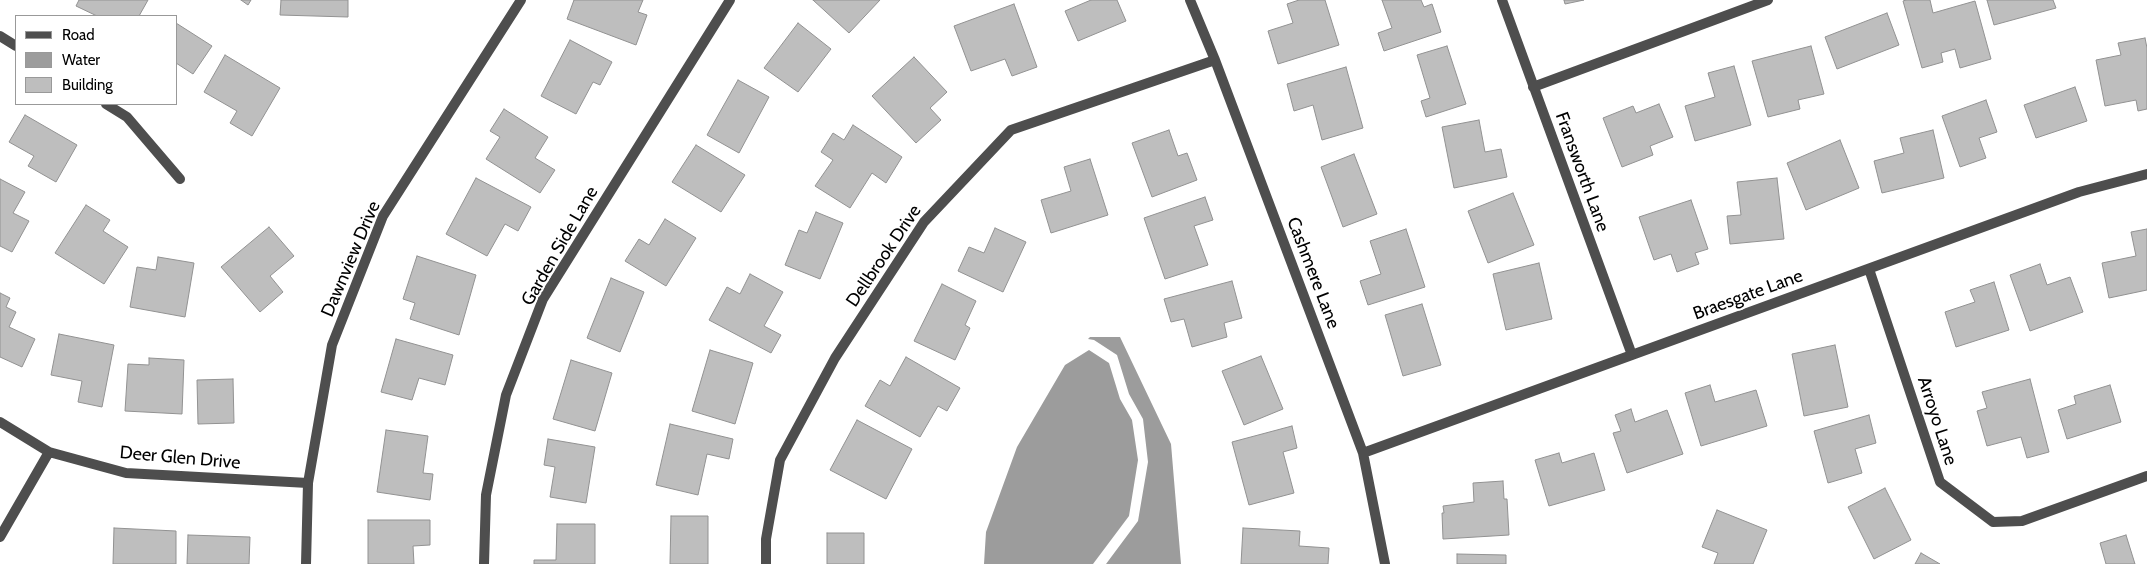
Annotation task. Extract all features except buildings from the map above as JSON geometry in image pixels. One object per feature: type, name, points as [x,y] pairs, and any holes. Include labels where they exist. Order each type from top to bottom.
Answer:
[{"type":"street","name":"Dawnview Drive","points":[[306,564],[308,483],[332,345],[383,216],[521,0]]},
{"type":"street","name":"Garden Side Lane","points":[[484,564],[486,495],[506,395],[543,299],[730,0]]},
{"type":"street","name":"Cashmere Lane","points":[[1190,0],[1215,60],[1363,453],[1384,564]]},
{"type":"street","name":"Fransworth Lane","points":[[1502,0],[1632,355]]},
{"type":"street","points":[[1533,87],[1768,0]]},
{"type":"street","points":[[2,40],[15,46]]},
{"type":"street","name":"Dellbrook Drive","points":[[766,564],[766,539],[780,460],[835,358],[924,222],[1011,130],[1215,60]]},
{"type":"street","points":[[108,105],[127,118],[180,179]]},
{"type":"street","name":"Braesgate Lane","points":[[1363,453],[2079,192],[2147,174]]},
{"type":"street","name":"Arroyo Lane","points":[[1869,269],[1940,482],[1993,522],[2022,521],[2147,476]]},
{"type":"street","name":"Deer Glen Drive","points":[[0,422],[49,452],[126,473],[308,483]]},
{"type":"street","points":[[0,537],[49,452]]},
{"type":"water","points":[[1090,337],[1120,337],[1171,444],[1181,564],[1106,564],[1138,521],[1148,462],[1143,419],[1129,394],[1117,355],[1094,340],[1088,339]]},
{"type":"water","points":[[1089,350],[1109,363],[1120,399],[1132,420],[1138,460],[1129,516],[1093,564],[984,564],[986,532],[1017,447],[1065,365]]}]
